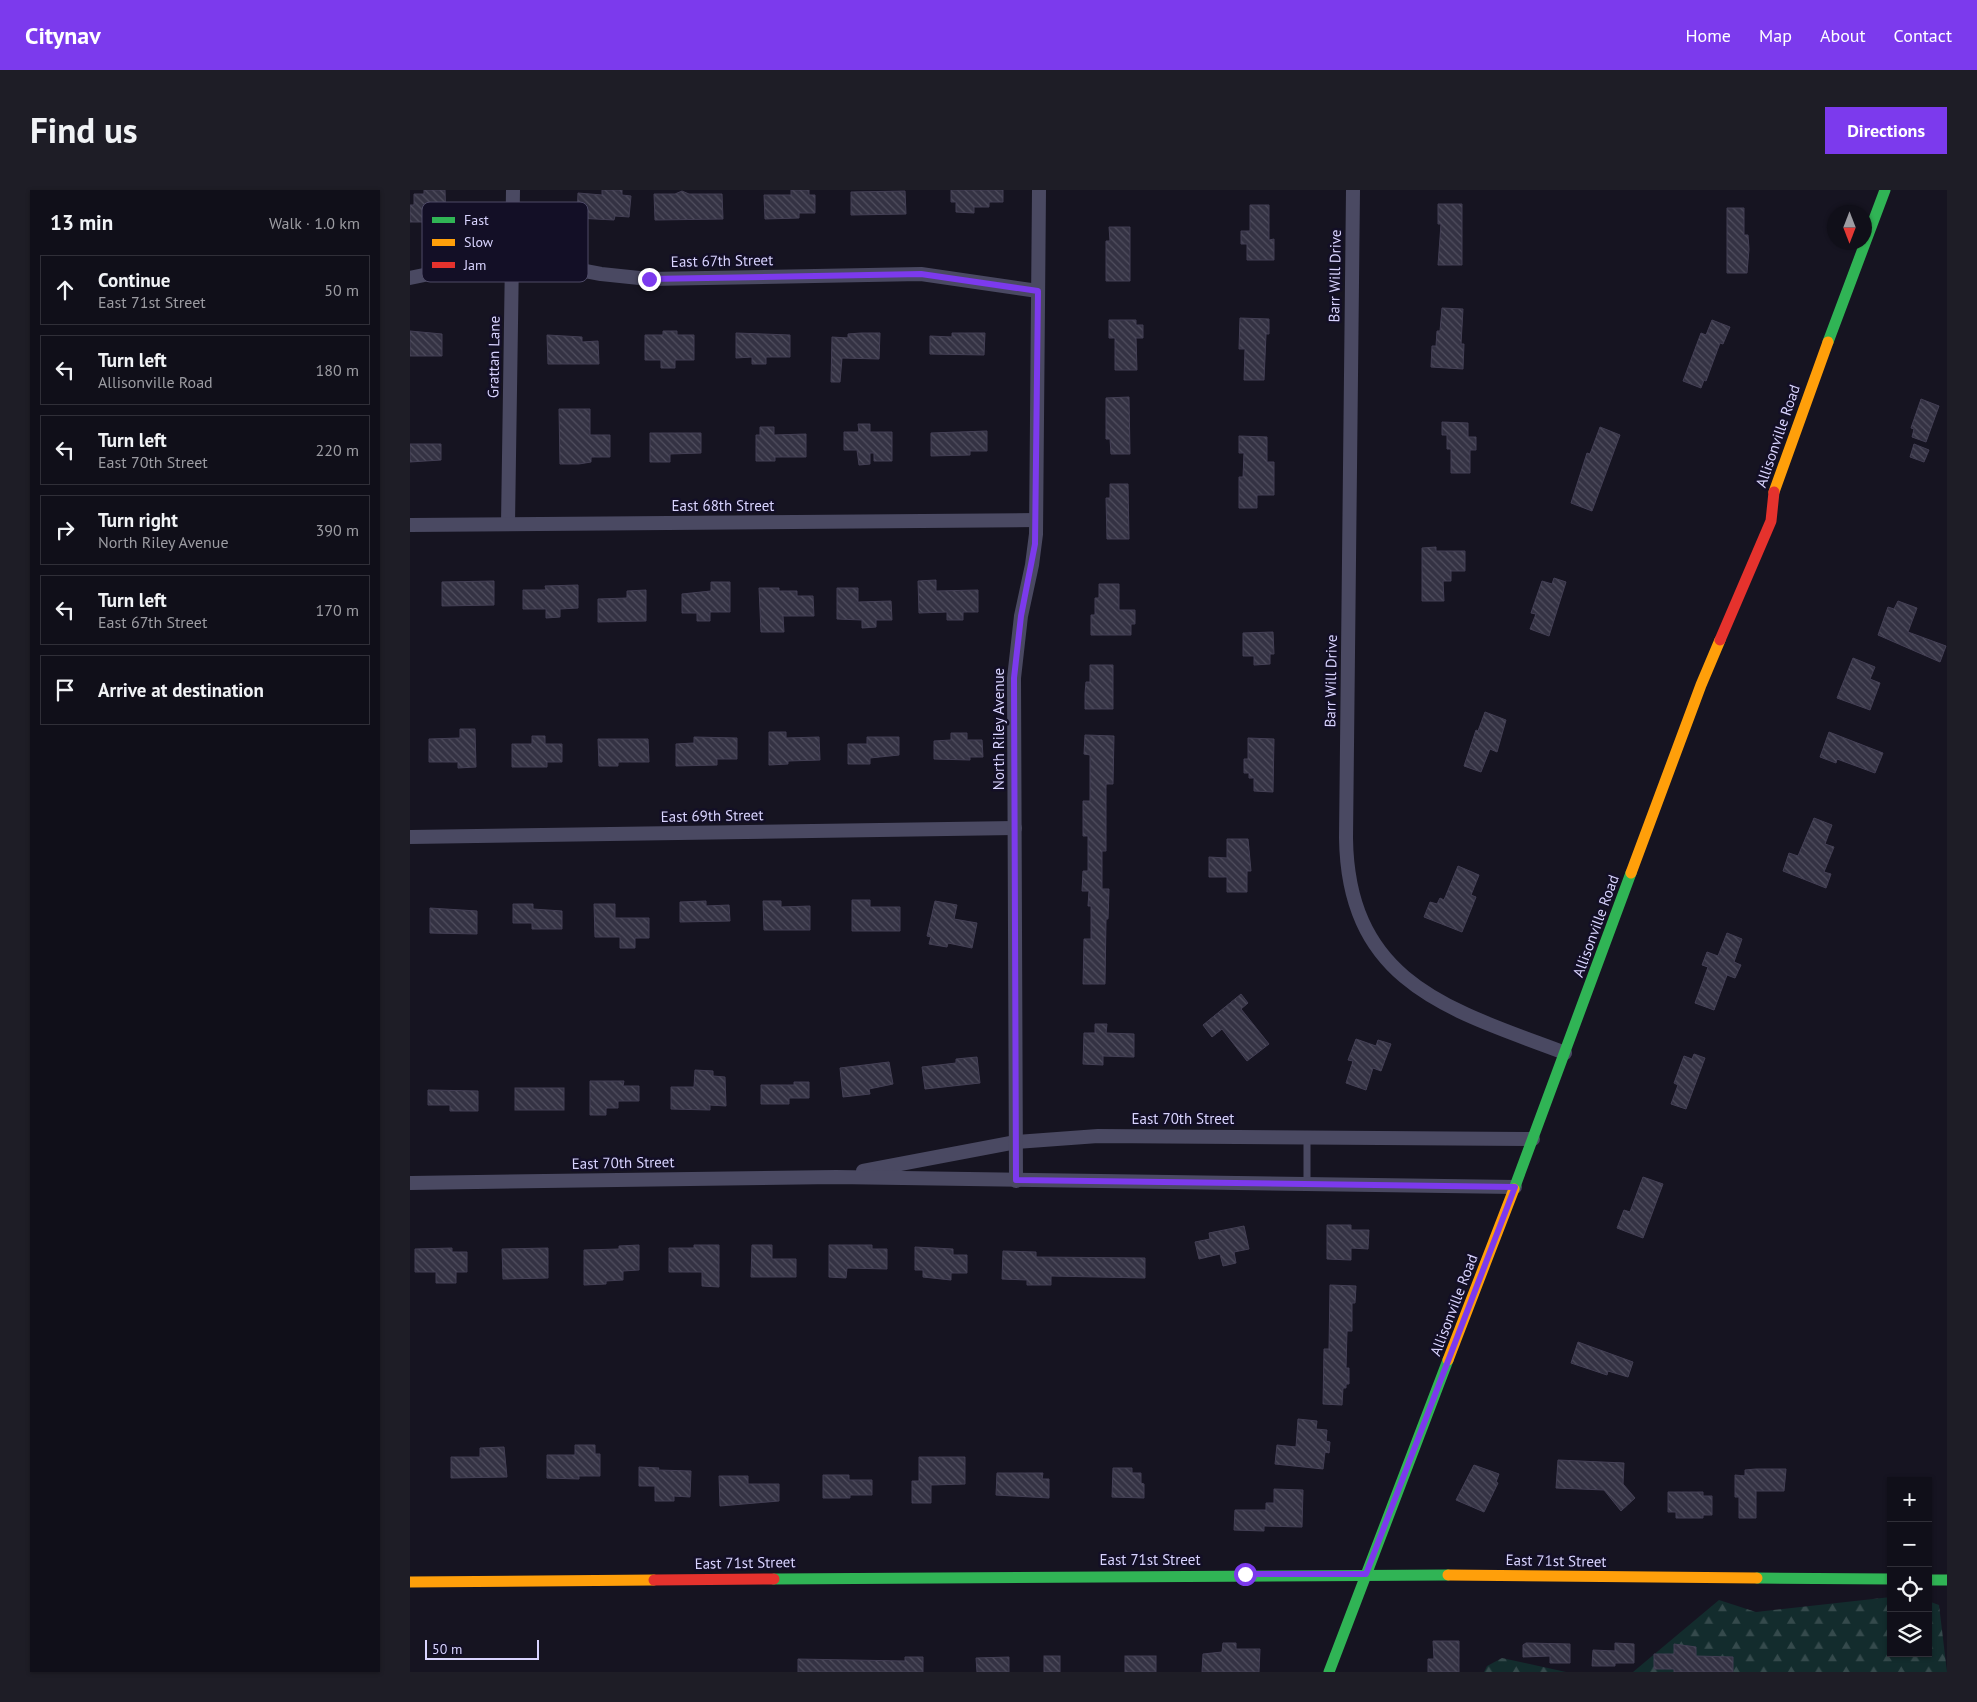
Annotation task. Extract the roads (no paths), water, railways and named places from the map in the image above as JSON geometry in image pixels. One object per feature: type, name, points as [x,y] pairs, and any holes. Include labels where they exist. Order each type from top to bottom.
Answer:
[{"type":"main road","name":"Allisonville Road","points":[[1329,1672],[1534,1139],[1701,685],[1771,521],[1774,487],[1885,190]]},
{"type":"main road","name":"East 71st Street","points":[[410,1582],[1366,1574],[1887,1579]]},
{"type":"main road","points":[[1932,1580],[1947,1580]]},
{"type":"street","name":"North Riley Avenue","points":[[1016,1180],[1014,678],[1021,616],[1034,554],[1036,520],[1039,190]]},
{"type":"street","name":"Barr Will Drive","points":[[1352,190],[1346,838],[1351,887],[1357,908],[1376,946],[1414,987],[1463,1015],[1565,1053]]},
{"type":"street","name":"East 67th Street","points":[[588,272],[649,279],[921,274],[1038,291]]},
{"type":"street","name":"Grattan Lane","points":[[508,524],[512,282]]},
{"type":"street","name":"East 68th Street","points":[[410,525],[1036,520]]},
{"type":"street","name":"East 69th Street","points":[[410,837],[1015,828]]},
{"type":"street","name":"East 70th Street","points":[[836,1176],[1016,1142],[1125,1135],[1534,1139]]},
{"type":"street","name":"East 70th Street","points":[[410,1183],[836,1176],[1515,1187]]},
{"type":"lane","points":[[1307,1137],[1307,1185]]}]
